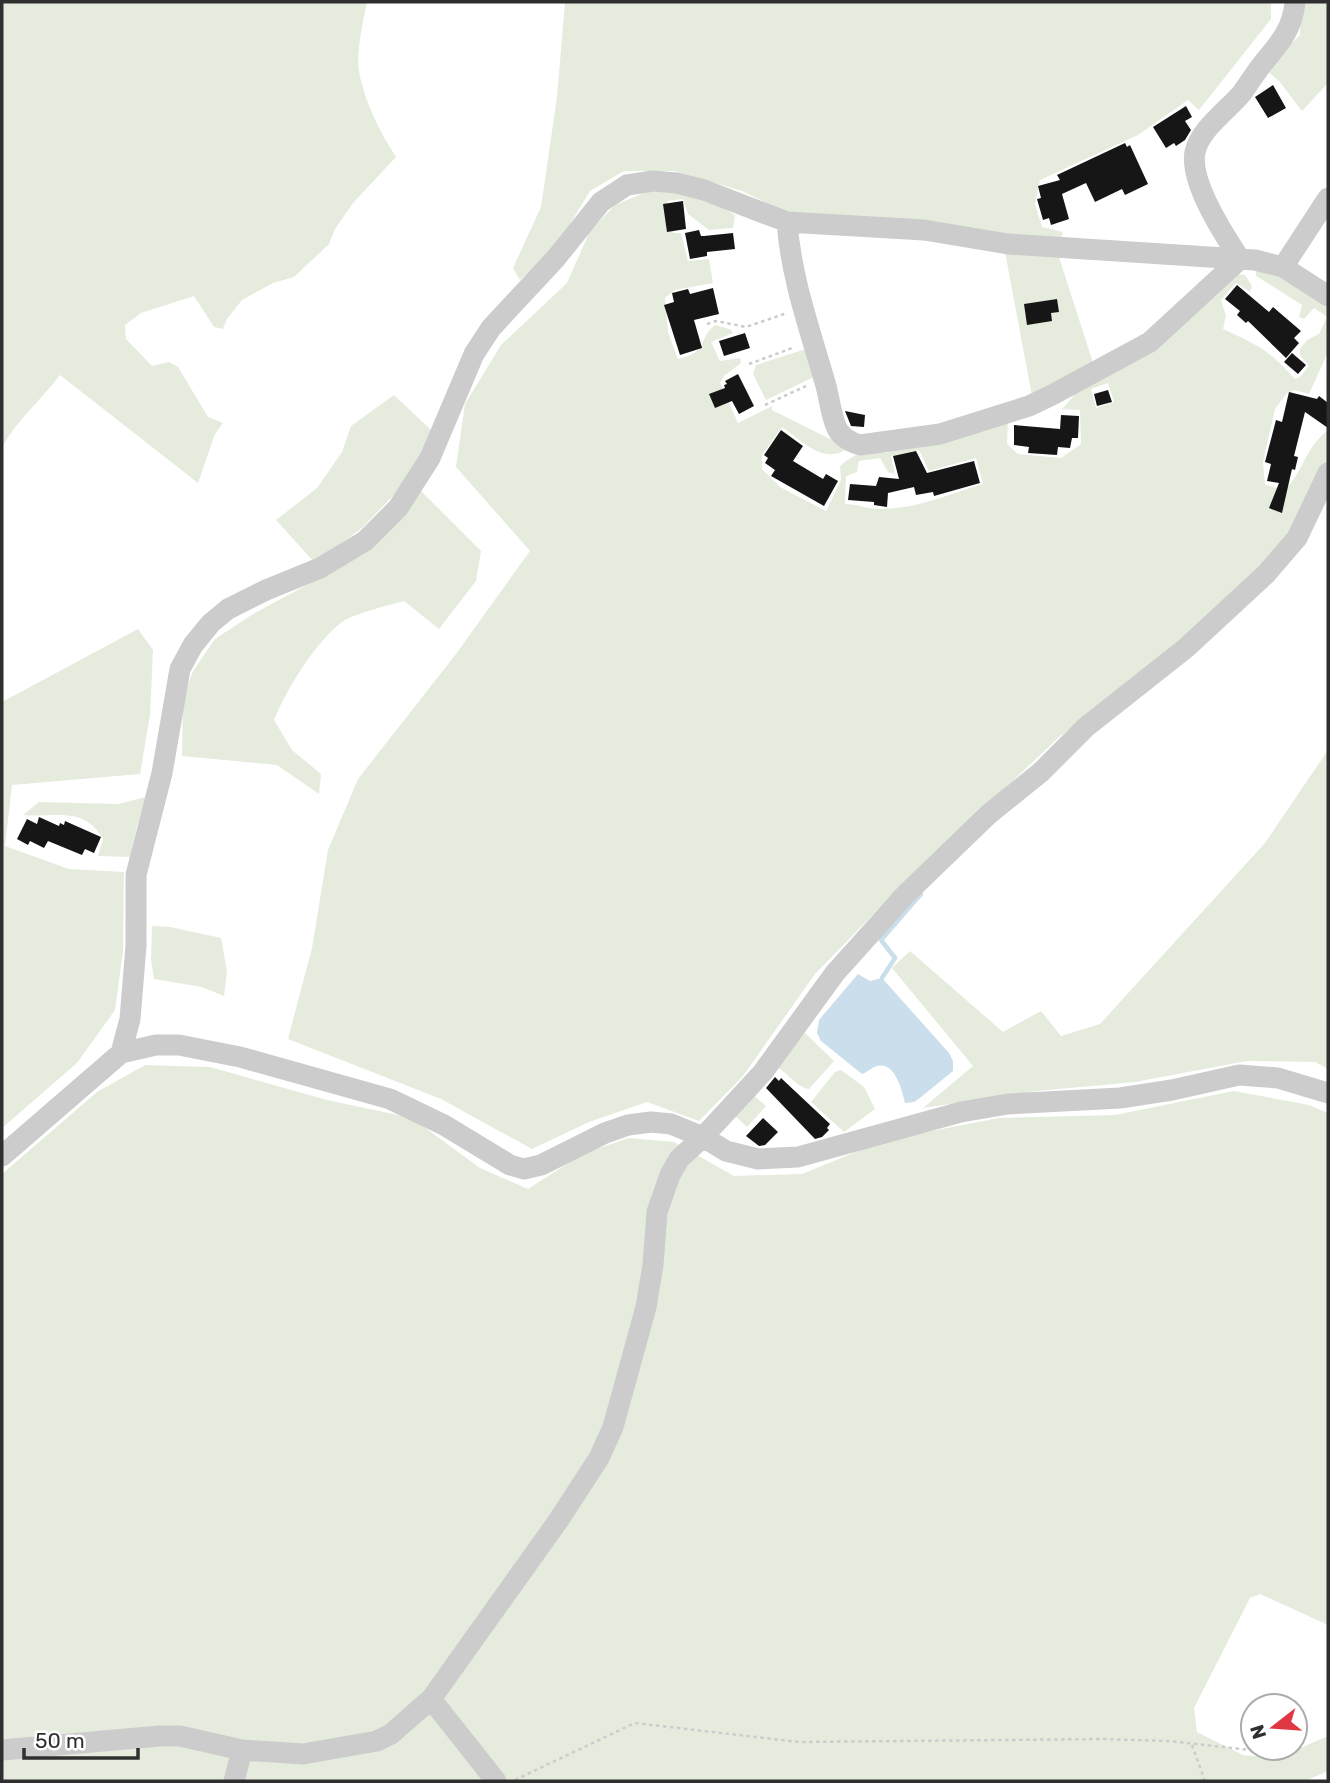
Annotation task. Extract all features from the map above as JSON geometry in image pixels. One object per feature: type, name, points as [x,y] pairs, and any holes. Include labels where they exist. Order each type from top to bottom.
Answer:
[{"type":"street","points":[[1240,259],[1226,238],[1201,187],[1196,175],[1195,153],[1198,143],[1209,128],[1241,94],[1281,42],[1294,17],[1295,2]]},
{"type":"street","points":[[121,1053],[130,1019],[136,946],[136,875],[162,773],[180,668],[193,645],[211,623],[228,609],[320,568],[354,548],[365,541],[398,508],[430,458],[474,354],[491,328],[556,258],[601,202],[627,185],[653,181],[677,183],[704,190],[787,222],[924,230],[1009,244],[1255,260],[1283,267],[1328,296]]},
{"type":"street","points":[[1283,267],[1328,198]]},
{"type":"street","points":[[787,222],[794,276],[836,426],[850,441],[860,446],[940,434],[1029,406],[1141,347],[1181,316],[1240,259]]},
{"type":"street","points":[[2,1750],[160,1736],[180,1737],[242,1750],[303,1754],[377,1741],[390,1734],[431,1699],[558,1521],[599,1458],[613,1427],[646,1307],[653,1265],[657,1212],[670,1175],[679,1159],[763,1072],[835,973],[906,894],[989,814],[1041,772],[1086,727],[1186,648],[1266,574],[1297,538],[1328,473]]},
{"type":"street","points":[[2,1156],[121,1053],[156,1045],[179,1045],[240,1057],[390,1099],[433,1120],[510,1165],[524,1169],[541,1165],[605,1133],[628,1125],[651,1122],[703,1137],[726,1151],[758,1159],[798,1157],[961,1112],[1008,1104],[1120,1098],[1172,1090],[1239,1074],[1278,1078],[1328,1093]]},
{"type":"street","points":[[431,1699],[496,1781]]},
{"type":"street","points":[[233,1781],[242,1750]]},
{"type":"path","points":[[707,324],[716,321],[746,327],[802,307]]},
{"type":"path","points":[[749,365],[813,341]]},
{"type":"path","points":[[765,405],[824,377]]},
{"type":"path","points":[[512,1781],[635,1723],[799,1742],[1103,1739],[1239,1749]]},
{"type":"path","points":[[1192,1744],[1205,1781]]},
{"type":"green space","points":[[2,2],[367,2],[359,46],[359,72],[373,116],[396,157],[353,203],[335,229],[329,244],[294,277],[273,283],[242,300],[227,319],[223,329],[214,327],[194,296],[141,313],[125,325],[126,339],[152,366],[169,362],[178,367],[208,417],[223,423],[215,434],[198,483],[60,375],[2,447]]},
{"type":"green space","points":[[565,2],[1271,2],[1271,19],[1199,110],[1188,100],[1138,135],[1040,180],[1035,204],[1042,227],[1063,232],[1059,243],[787,213],[742,191],[675,171],[624,171],[590,191],[557,245],[520,280],[513,268],[541,207],[557,97]]},
{"type":"green space","points":[[1301,2],[1328,2],[1328,83],[1302,111],[1279,81],[1265,69],[1300,35]]},
{"type":"green space","points":[[649,191],[704,195],[735,215],[733,228],[709,230],[688,214],[683,199],[667,201],[673,233],[681,233],[688,261],[709,259],[713,283],[675,290],[665,298],[668,332],[678,359],[699,349],[709,330],[715,325],[730,329],[733,333],[711,342],[720,361],[740,358],[741,363],[724,376],[720,383],[738,423],[772,406],[772,410],[830,439],[836,434],[851,446],[842,452],[824,453],[807,446],[782,427],[762,455],[762,469],[780,487],[826,511],[841,480],[840,466],[856,455],[867,451],[886,453],[897,447],[1008,418],[1007,444],[1018,454],[1061,458],[1081,444],[1080,410],[1062,409],[1076,393],[1237,274],[1245,275],[1252,286],[1250,292],[1236,283],[1221,300],[1226,316],[1223,329],[1262,349],[1295,379],[1300,377],[1309,366],[1300,355],[1300,349],[1307,340],[1319,334],[1327,317],[1314,308],[1304,319],[1299,317],[1302,305],[1256,276],[1256,270],[1283,277],[1328,303],[1328,352],[1309,394],[1294,390],[1287,393],[1275,409],[1263,462],[1265,485],[1285,490],[1314,445],[1327,431],[1328,463],[1295,531],[1243,590],[1057,739],[893,894],[815,974],[743,1076],[699,1121],[647,1102],[589,1122],[532,1149],[441,1099],[288,1039],[312,948],[328,850],[358,779],[456,654],[530,551],[456,467],[465,404],[501,345],[567,283],[590,231],[615,205]],"holes":[[[1108,383],[1114,402],[1096,408],[1091,389]],[[919,450],[929,471],[976,458],[983,484],[905,507],[878,509],[845,504],[846,476],[857,472],[859,461],[880,458],[888,472],[895,474],[891,456]]]},
{"type":"green space","points":[[1005,252],[1058,254],[1094,366],[1032,396]]},
{"type":"green space","points":[[809,348],[818,375],[766,400],[753,374],[756,365]]},
{"type":"green space","points":[[394,395],[431,430],[411,477],[362,528],[315,563],[276,520],[317,488],[342,452],[351,426]]},
{"type":"green space","points":[[419,489],[481,551],[476,581],[439,629],[404,601],[347,619],[332,631],[312,654],[294,680],[274,720],[292,750],[321,774],[319,794],[277,765],[182,756],[183,699],[193,671],[215,639],[253,614],[364,554],[411,504]]},
{"type":"green space","points":[[138,629],[153,650],[150,715],[140,774],[12,785],[5,846],[69,869],[124,872],[123,951],[115,1010],[77,1063],[2,1128],[2,702]]},
{"type":"green space","points":[[1328,750],[1328,1069],[1315,1062],[1247,1061],[1135,1082],[1037,1091],[923,1108],[973,1066],[892,968],[910,951],[1003,1032],[1041,1011],[1061,1036],[1100,1024],[1265,843]]},
{"type":"green space","points":[[146,797],[130,857],[98,856],[103,839],[95,828],[78,817],[23,815],[39,802],[118,804]]},
{"type":"green space","points":[[152,926],[221,938],[227,971],[224,996],[202,987],[154,979],[151,960]]},
{"type":"green space","points":[[805,1033],[834,1061],[809,1089],[774,1066]]},
{"type":"green space","points":[[145,1065],[210,1067],[327,1100],[412,1118],[480,1168],[528,1189],[584,1153],[629,1138],[674,1142],[734,1176],[802,1174],[885,1140],[999,1118],[1115,1115],[1234,1091],[1309,1105],[1328,1113],[1328,1625],[1260,1594],[1250,1598],[1194,1708],[1197,1732],[1239,1753],[1239,1762],[1309,1762],[1309,1744],[1328,1736],[1328,1771],[1305,1781],[2,1781],[2,1174],[97,1092]]},
{"type":"green space","points":[[841,1070],[864,1087],[875,1109],[844,1132],[811,1102],[835,1072]]},
{"type":"green space","points":[[752,1094],[766,1106],[747,1127],[733,1114]]},
{"type":"water","points":[[858,974],[870,981],[882,978],[949,1053],[953,1061],[953,1071],[914,1102],[905,1103],[897,1078],[889,1068],[877,1066],[862,1074],[821,1041],[817,1033],[819,1020]]},
{"type":"building","points":[[1273,85],[1286,108],[1268,118],[1255,97]]},
{"type":"building","points":[[1186,106],[1192,117],[1185,121],[1191,130],[1185,140],[1166,148],[1153,127]]},
{"type":"building","points":[[1125,143],[1127,147],[1130,145],[1148,184],[1125,195],[1122,189],[1095,202],[1086,183],[1062,194],[1069,219],[1051,225],[1049,218],[1043,220],[1037,199],[1041,198],[1038,186],[1060,180],[1057,175]]},
{"type":"building","points":[[683,201],[686,229],[667,232],[663,204]]},
{"type":"building","points":[[699,230],[701,236],[733,233],[735,249],[707,252],[707,256],[690,259],[685,233]]},
{"type":"building","points":[[1237,285],[1269,312],[1273,307],[1301,331],[1294,338],[1299,343],[1286,358],[1248,321],[1246,323],[1237,315],[1240,311],[1225,299]]},
{"type":"building","points":[[713,288],[719,314],[694,320],[702,348],[680,355],[664,305],[674,302],[672,293],[688,289],[690,294]]},
{"type":"building","points":[[1057,299],[1059,312],[1051,313],[1052,321],[1027,325],[1024,304]]},
{"type":"building","points":[[745,333],[750,348],[724,356],[719,341]]},
{"type":"building","points":[[1292,353],[1306,365],[1298,374],[1284,362]]},
{"type":"building","points":[[738,374],[754,406],[739,414],[732,401],[715,408],[709,394],[725,388],[725,381]]},
{"type":"building","points":[[1108,390],[1112,402],[1097,406],[1094,394]]},
{"type":"building","points":[[1289,392],[1317,399],[1319,396],[1328,403],[1328,428],[1305,412],[1294,456],[1298,457],[1295,470],[1292,469],[1282,513],[1269,508],[1279,483],[1267,481],[1271,464],[1265,462],[1276,420],[1282,422]]},
{"type":"building","points":[[845,411],[865,415],[864,427],[851,426]]},
{"type":"building","points":[[1061,415],[1079,416],[1078,438],[1072,438],[1070,448],[1058,447],[1057,455],[1028,453],[1029,447],[1014,445],[1014,425],[1060,429]]},
{"type":"building","points":[[781,430],[803,446],[793,461],[823,479],[826,474],[838,481],[824,506],[771,476],[775,470],[765,463],[768,458],[764,455]]},
{"type":"building","points":[[916,451],[927,473],[974,461],[980,483],[934,496],[933,492],[916,495],[914,487],[888,493],[887,507],[874,505],[874,502],[848,500],[850,484],[876,486],[879,477],[899,479],[893,456]]},
{"type":"building","points":[[39,817],[59,826],[60,823],[64,825],[65,821],[101,837],[94,853],[85,849],[82,855],[48,841],[44,848],[30,841],[28,845],[17,839],[27,819],[37,824]]},
{"type":"building","points":[[775,1077],[779,1081],[781,1078],[830,1124],[827,1128],[829,1130],[822,1137],[815,1139],[766,1088]]},
{"type":"building","points":[[763,1118],[778,1132],[765,1145],[759,1146],[746,1136]]},
{"type":"waterway","points":[[882,978],[895,958],[881,940],[921,894]]}]
